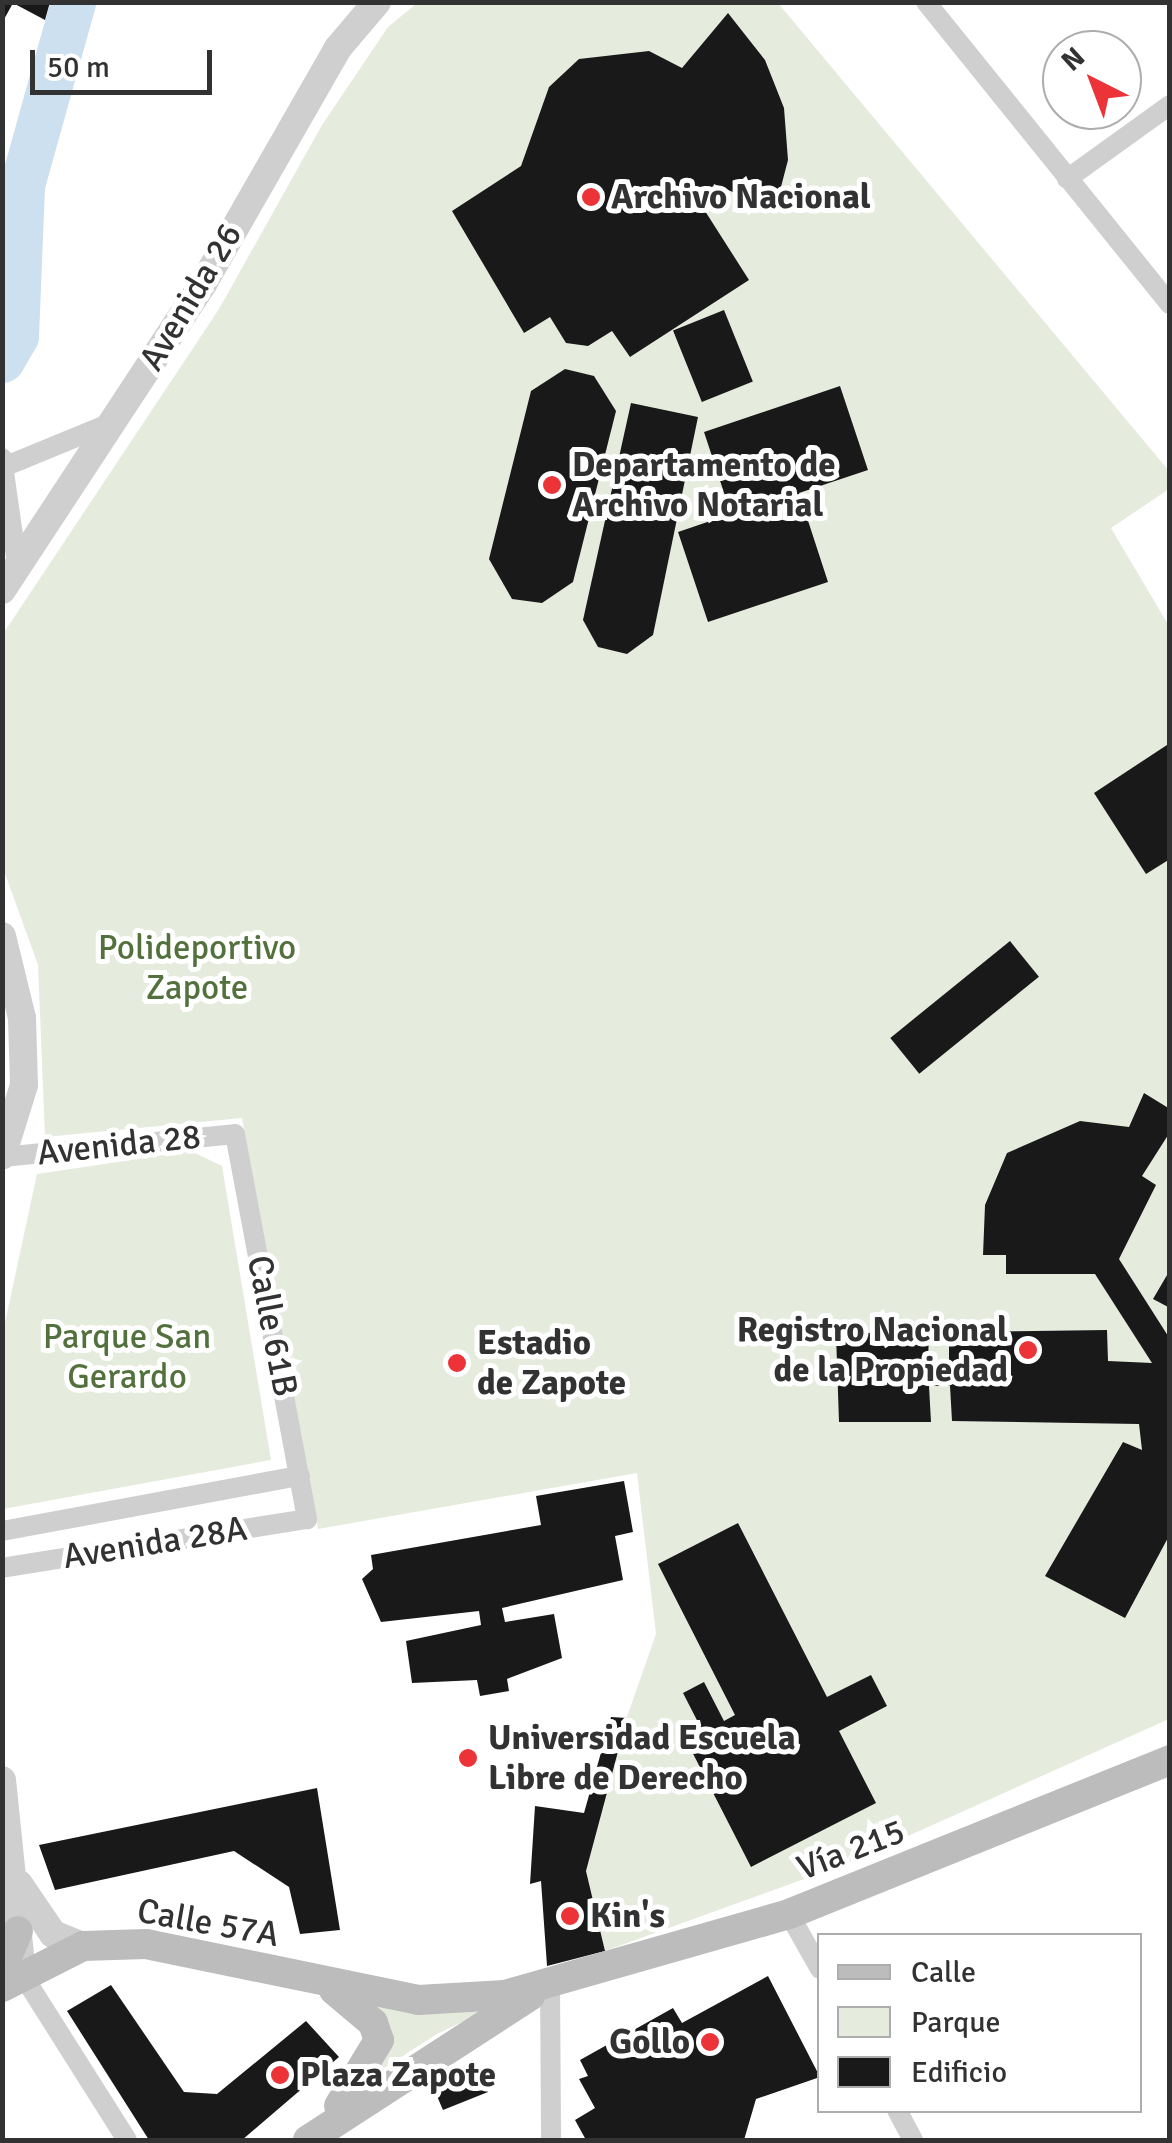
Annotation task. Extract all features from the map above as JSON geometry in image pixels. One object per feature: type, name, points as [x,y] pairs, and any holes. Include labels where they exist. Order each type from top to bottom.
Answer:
[{"type":"main road","name":"Vía 215","points":[[328,1985],[418,2000],[550,1984],[789,1914],[1170,1760]]},
{"type":"main road","points":[[9,1977],[18,1931]]},
{"type":"main road","name":"Calle 57A","points":[[9,1977],[83,1946],[146,1944],[328,1985]]},
{"type":"main road","name":"Vía 215","points":[[314,2136],[550,1984]]},
{"type":"main road","points":[[314,2136],[378,2055],[379,2040],[357,2004],[328,1985]]},
{"type":"street","name":"Avenida 26","points":[[2,590],[113,422],[338,48],[377,2]]},
{"type":"street","points":[[926,2],[1170,304]]},
{"type":"street","points":[[1066,179],[1170,105]]},
{"type":"street","points":[[17,563],[4,462],[113,422]]},
{"type":"street","points":[[2,936],[22,1018],[24,1086],[2,1156]]},
{"type":"street","name":"Avenida 28","points":[[2,1156],[235,1134]]},
{"type":"street","name":"Calle 61B","points":[[235,1134],[306,1519]]},
{"type":"street","name":"Avenida 28A","points":[[2,1532],[300,1476]]},
{"type":"street","name":"Avenida 28A","points":[[2,1568],[306,1519]]},
{"type":"street","points":[[2,1780],[18,1931]]},
{"type":"street","points":[[13,1874],[53,1934],[83,1946]]},
{"type":"street","points":[[789,1914],[817,1964]]},
{"type":"street","points":[[9,1977],[127,2140]]},
{"type":"street","points":[[550,1984],[552,2140]]},
{"type":"street","points":[[898,2113],[913,2140]]},
{"type":"green space","name":"Polideportivo Zapote","points":[[417,3],[778,3],[1169,471],[1169,489],[1111,528],[1169,626],[1169,1719],[843,1865],[605,1951],[586,1871],[599,1797],[656,1634],[637,1473],[318,1529],[242,1118],[45,1137],[38,965],[3,868],[3,634],[219,309],[322,125],[388,27]]},
{"type":"green space","name":"Parque San Gerardo","points":[[191,1151],[222,1166],[271,1460],[3,1509],[3,1332],[37,1174]]},
{"type":"green space","points":[[502,2003],[437,2034],[370,2077],[370,2007]]},
{"type":"building","points":[[2,2],[50,2],[45,20],[13,3],[2,23]]},
{"type":"building","name":"Archivo Nacional","points":[[728,13],[765,60],[784,108],[788,160],[775,210],[714,184],[705,211],[749,280],[630,357],[612,331],[588,346],[566,343],[550,317],[524,333],[452,211],[521,166],[549,87],[579,59],[649,51],[682,68]]},
{"type":"building","name":"Archivo Nacional","points":[[724,310],[753,381],[702,402],[673,331]]},
{"type":"building","name":"Departamento de Archivo Notarial","points":[[565,369],[594,376],[616,411],[573,582],[542,603],[512,599],[489,559],[531,391]]},
{"type":"building","points":[[840,386],[868,470],[799,493],[828,582],[708,622],[678,532],[731,514],[704,432]]},
{"type":"building","points":[[631,403],[698,417],[653,635],[627,654],[598,647],[583,620]]},
{"type":"building","points":[[1170,743],[1170,859],[1146,874],[1094,793]]},
{"type":"building","points":[[1010,941],[1039,977],[919,1074],[890,1038]]},
{"type":"building","name":"Registro Nacional de la Propiedad","points":[[1144,1093],[1170,1109],[1170,1132],[1142,1176],[1156,1185],[1119,1259],[1170,1339],[1170,1534],[1125,1618],[1045,1576],[1123,1442],[1142,1450],[1139,1424],[952,1421],[950,1386],[929,1386],[931,1422],[839,1422],[836,1334],[929,1331],[928,1364],[949,1365],[949,1332],[1107,1330],[1108,1361],[1152,1363],[1095,1274],[1006,1274],[1006,1255],[983,1255],[985,1205],[1007,1153],[1080,1121],[1129,1127]]},
{"type":"building","points":[[1170,1270],[1170,1308],[1153,1299]]},
{"type":"building","points":[[624,1481],[633,1532],[615,1536],[623,1580],[502,1608],[505,1622],[554,1614],[562,1658],[507,1679],[509,1691],[480,1696],[477,1680],[412,1683],[406,1641],[481,1625],[479,1611],[381,1622],[362,1579],[373,1569],[371,1555],[541,1525],[536,1496]]},
{"type":"building","points":[[738,1523],[827,1697],[871,1675],[887,1706],[839,1731],[876,1803],[751,1867],[685,1738],[702,1730],[683,1693],[704,1682],[724,1721],[735,1715],[658,1564]]},
{"type":"building","points":[[611,1717],[627,1718],[586,1871],[605,1951],[547,1966],[541,1881],[530,1884],[535,1806],[584,1813]]},
{"type":"building","points":[[317,1788],[340,1930],[300,1934],[289,1887],[234,1851],[55,1890],[39,1845]]},
{"type":"building","name":"Gollo","points":[[768,1976],[817,2078],[756,2099],[744,2140],[586,2140],[575,2120],[595,2108],[579,2079],[588,2076],[580,2060],[673,2008],[682,2023]]},
{"type":"building","name":"Plaza Zapote","points":[[111,1985],[184,2092],[217,2094],[306,2021],[339,2057],[242,2140],[149,2140],[67,2011]]},
{"type":"building","points":[[477,2070],[488,2092],[443,2110],[430,2080]]},
{"type":"waterway","points":[[2,360],[16,336],[22,185],[73,2]]},
{"type":"place","name":"Archivo Nacional","points":[[591,197]]},
{"type":"place","name":"Departamento de Archivo Notarial","points":[[552,485]]},
{"type":"place","name":"Registro Nacional de la Propiedad","points":[[1028,1350]]},
{"type":"place","name":"Estadio de Zapote","points":[[457,1363]]},
{"type":"place","name":"Universidad Escuela Libre de Derecho","points":[[468,1758]]},
{"type":"place","name":"Kin's","points":[[570,1916]]},
{"type":"place","name":"Gollo","points":[[710,2042]]},
{"type":"place","name":"Plaza Zapote","points":[[280,2075]]}]
